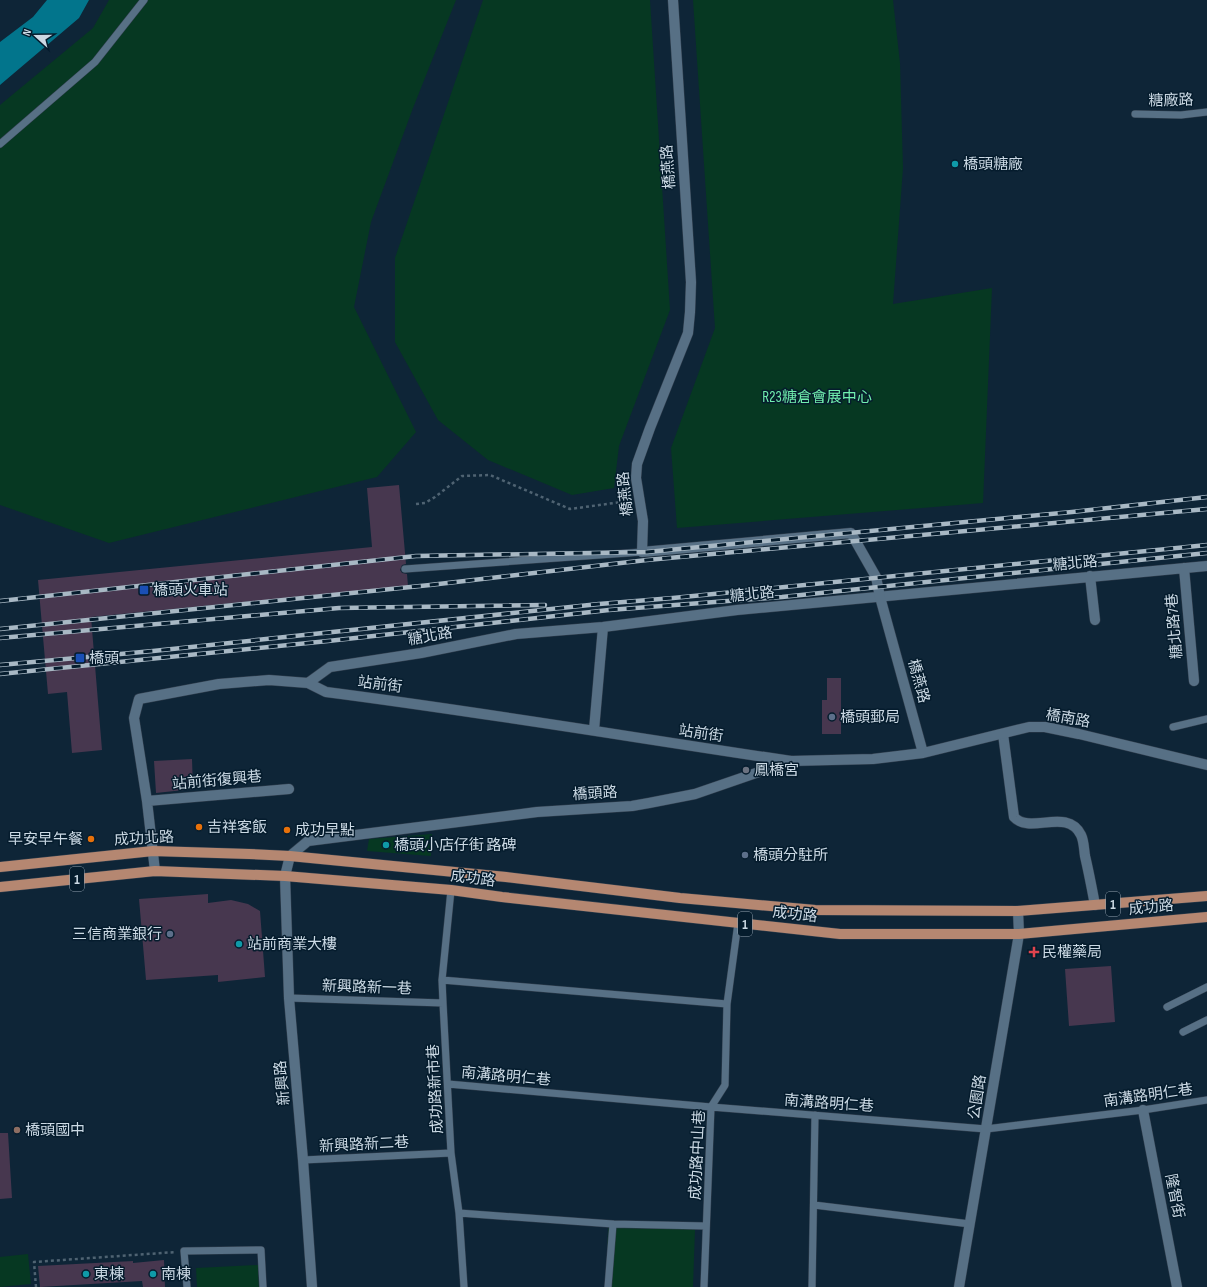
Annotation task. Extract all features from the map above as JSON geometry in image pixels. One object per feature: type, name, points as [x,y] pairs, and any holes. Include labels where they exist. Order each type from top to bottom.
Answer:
[{"type":"main road","name":"成功北路","points":[[0,867],[153,851],[290,856]]},
{"type":"main road","name":"成功路","points":[[290,856],[506,877],[680,898],[815,910],[1018,911],[1207,896]]},
{"type":"main road","name":"1","points":[[0,887],[155,871],[285,876]]},
{"type":"main road","name":"成功路","points":[[285,876],[451,890],[510,898],[840,934],[1018,934],[1207,918]]},
{"type":"street","name":"橋燕路","points":[[673,0],[690,282],[690,312],[688,333],[637,464],[636,478],[643,521],[642,552],[851,533],[876,577],[880,597],[923,753]]},
{"type":"street","name":"糖北路","points":[[308,683],[330,667],[421,653],[516,634],[603,627],[737,610],[1207,566]]},
{"type":"street","name":"糖北路7巷","points":[[1184,568],[1194,681]]},
{"type":"street","points":[[1090,576],[1095,620]]},
{"type":"street","points":[[594,730],[603,627]]},
{"type":"street","name":"站前街","points":[[155,871],[147,801],[134,718],[139,699],[219,684],[269,680],[308,683],[326,692],[594,730],[635,738],[791,761]]},
{"type":"street","name":"橋南路","points":[[923,753],[1029,727],[1045,727],[1094,737],[1207,765]]},
{"type":"street","points":[[1003,734],[1014,818],[1024,824],[1060,821],[1073,826],[1081,835],[1095,905]]},
{"type":"street","name":"橋頭路","points":[[290,856],[308,841],[537,812],[632,806],[649,803],[695,794],[791,761],[873,759],[923,753]]},
{"type":"street","name":"站前街復興巷","points":[[147,801],[289,789]]},
{"type":"street","points":[[285,876],[290,856]]},
{"type":"street","name":"新興路","points":[[285,876],[289,998],[312,1287]]},
{"type":"street","name":"公園路","points":[[959,1287],[1018,934],[1018,911]]},
{"type":"street","name":"隆智街","points":[[1143,1110],[1177,1287]]},
{"type":"lane","points":[[0,144],[96,62],[144,0]]},
{"type":"lane","name":"糖廠路","points":[[1135,114],[1182,115],[1207,112]]},
{"type":"lane","points":[[405,569],[642,552]]},
{"type":"lane","points":[[1173,727],[1207,719]]},
{"type":"lane","name":"成功路新市巷","points":[[451,890],[442,980],[451,1153],[459,1213],[464,1287]]},
{"type":"lane","name":"成功路中山巷","points":[[704,1287],[711,1107],[724,1085],[727,1004],[738,923]]},
{"type":"lane","points":[[442,980],[727,1004]]},
{"type":"lane","points":[[1166,1007],[1207,987]]},
{"type":"lane","name":"新興路新一巷","points":[[289,998],[443,1003]]},
{"type":"lane","points":[[1183,1032],[1207,1020]]},
{"type":"lane","name":"南溝路明仁巷","points":[[448,1084],[711,1107],[986,1128],[1143,1110],[1207,1100]]},
{"type":"lane","points":[[812,1287],[815,1115]]},
{"type":"lane","name":"新興路新二巷","points":[[303,1160],[451,1153]]},
{"type":"lane","points":[[814,1206],[970,1224]]},
{"type":"lane","points":[[459,1213],[613,1224],[706,1226]]},
{"type":"lane","points":[[608,1287],[613,1224]]},
{"type":"lane","points":[[187,1287],[184,1251],[261,1250],[263,1287]]},
{"type":"path","points":[[416,504],[425,503],[435,497],[462,476],[490,475],[570,509],[639,500]]},
{"type":"path","points":[[36,1287],[34,1262],[184,1251]]},
{"type":"green space","points":[[109,0],[456,0],[413,108],[371,222],[354,307],[416,432],[377,477],[109,543],[0,505],[0,105],[93,28]]},
{"type":"green space","points":[[483,0],[650,0],[670,310],[619,446],[614,488],[572,495],[488,460],[438,420],[395,342],[395,258]]},
{"type":"green space","name":"R23糖倉會展中心","points":[[693,0],[893,0],[900,63],[903,168],[893,304],[992,288],[983,503],[677,528],[671,448],[715,328]]},
{"type":"green space","points":[[432,834],[431,856],[367,851],[369,839]]},
{"type":"green space","points":[[608,1228],[695,1229],[693,1287],[606,1287]]},
{"type":"green space","points":[[28,1254],[31,1284],[0,1287],[0,1257]]},
{"type":"green space","points":[[258,1265],[259,1287],[197,1287],[196,1268]]},
{"type":"water","points":[[47,0],[89,0],[79,18],[0,85],[0,42],[33,17]]},
{"type":"building","points":[[399,485],[406,564],[402,565],[400,570],[402,573],[407,574],[408,586],[91,617],[102,750],[72,753],[67,692],[48,694],[38,580],[372,547],[367,488]]},
{"type":"building","name":"橋頭郵局","points":[[827,678],[841,678],[841,734],[822,734],[822,700],[827,700]]},
{"type":"building","points":[[192,759],[193,789],[156,793],[154,761]]},
{"type":"building","points":[[208,894],[208,903],[231,900],[248,904],[260,911],[265,977],[218,982],[218,975],[146,980],[139,899]]},
{"type":"building","points":[[1111,966],[1115,1022],[1069,1026],[1065,969]]},
{"type":"building","points":[[0,1133],[8,1133],[12,1198],[0,1199]]},
{"type":"building","name":"東棟","points":[[164,1260],[165,1287],[143,1287],[142,1281],[40,1287],[38,1266],[133,1261],[133,1263]]},
{"type":"railway","points":[[0,601],[416,556],[647,552],[1072,512],[1207,497]]},
{"type":"railway","points":[[0,629],[430,585],[647,560],[1207,509]]},
{"type":"railway","points":[[0,665],[153,651],[599,604],[1207,545]]},
{"type":"railway","points":[[0,674],[328,641],[609,610],[782,597],[1207,553]]},
{"type":"railway","points":[[0,638],[339,608],[545,605]]},
{"type":"place","name":"橋頭糖廠","points":[[955,164]]},
{"type":"place","name":"橋頭火車站","points":[[144,590]]},
{"type":"place","name":"橋頭","points":[[80,658]]},
{"type":"place","name":"橋頭郵局","points":[[832,717]]},
{"type":"place","name":"鳳橋宮","points":[[746,770]]},
{"type":"place","name":"吉祥客飯","points":[[199,827]]},
{"type":"place","name":"成功早點","points":[[287,830]]},
{"type":"place","name":"早安早午餐","points":[[91,839]]},
{"type":"place","name":"橋頭小店仔街 路碑","points":[[386,845]]},
{"type":"place","name":"橋頭分駐所","points":[[745,855]]},
{"type":"place","name":"三信商業銀行","points":[[170,934]]},
{"type":"place","name":"站前商業大樓","points":[[239,944]]},
{"type":"place","name":"民權藥局","points":[[1034,952]]},
{"type":"place","name":"橋頭國中","points":[[17,1130]]},
{"type":"place","name":"東棟","points":[[86,1274]]},
{"type":"place","name":"南棟","points":[[153,1274]]}]
